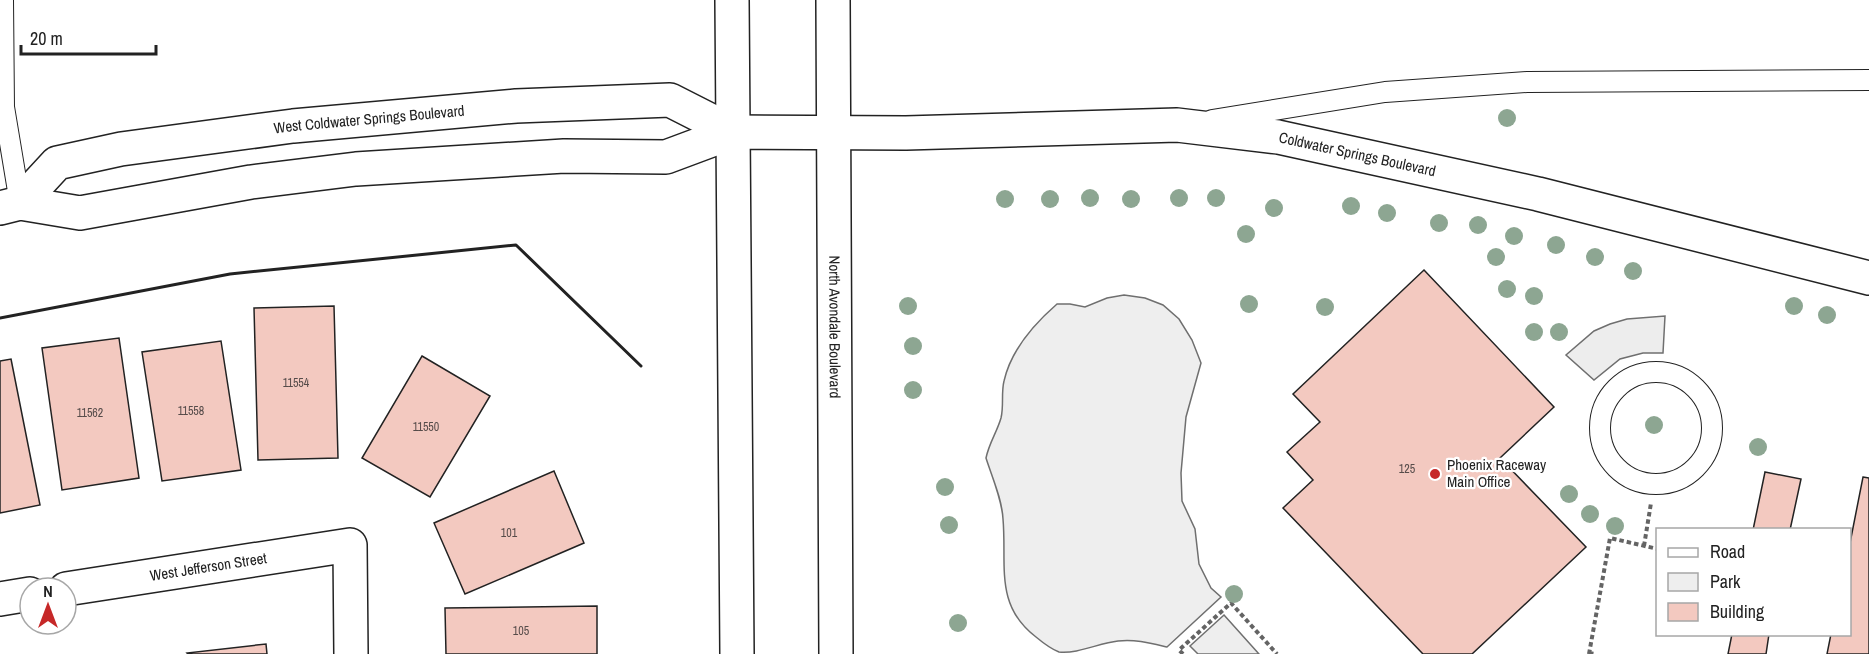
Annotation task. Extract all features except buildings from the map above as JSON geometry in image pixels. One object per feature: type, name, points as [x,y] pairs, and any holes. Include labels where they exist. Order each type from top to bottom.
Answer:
[{"type":"street","points":[[732,0],[737,654]]},
{"type":"street","name":"North Avondale Boulevard","points":[[833,0],[836,654]]},
{"type":"street","name":"West Coldwater Springs Boulevard","points":[[10,205],[57,163],[121,149],[293,126],[516,106],[670,100],[733,132]]},
{"type":"street","name":"Coldwater Springs Boulevard","points":[[833,133],[1177,125],[1278,137],[1538,194],[1869,278]]},
{"type":"street","name":"West Coldwater Springs Boulevard","points":[[10,205],[80,213],[251,182],[356,169],[564,156],[666,156],[733,132],[833,133]]},
{"type":"street","name":"West Jefferson Street","points":[[78,587],[350,545],[351,654]]},
{"type":"street","points":[[0,599],[18,596]]},
{"type":"lane","points":[[3,0],[4,107],[10,205]]},
{"type":"lane","points":[[1177,125],[1385,92],[1527,82],[1869,80]]},
{"type":"lane","points":[[1657,372],[1675,375],[1692,384],[1704,399],[1711,416],[1712,434],[1704,457],[1693,470],[1678,479],[1661,484],[1643,482],[1626,476],[1613,464],[1603,448],[1600,430],[1602,412],[1610,396],[1623,383],[1639,374],[1657,372]]},
{"type":"path","points":[[1644,546],[1651,503]]},
{"type":"path","points":[[1596,654],[1589,653],[1610,538],[1656,549]]},
{"type":"path","points":[[1184,654],[1179,650],[1231,603],[1277,654]]},
{"type":"green space","points":[[1124,295],[1145,298],[1163,305],[1179,319],[1192,340],[1201,363],[1186,417],[1181,473],[1182,501],[1195,529],[1199,564],[1211,588],[1221,597],[1167,647],[1124,641],[1059,652],[1036,637],[1023,625],[1008,598],[1005,583],[1002,511],[986,458],[1001,418],[1003,386],[1007,370],[1018,348],[1032,329],[1057,304],[1085,307],[1107,298]]},
{"type":"green space","points":[[1224,615],[1259,654],[1198,654],[1190,646]]},
{"type":"shaded area","points":[[1665,316],[1663,353],[1643,353],[1620,359],[1594,380],[1566,355],[1594,331],[1610,324],[1627,319]]},
{"type":"wall","points":[[0,318],[230,274],[516,245],[641,366]]},
{"type":"place","name":"Phoenix Raceway Main Office","points":[[1435,474]]}]
